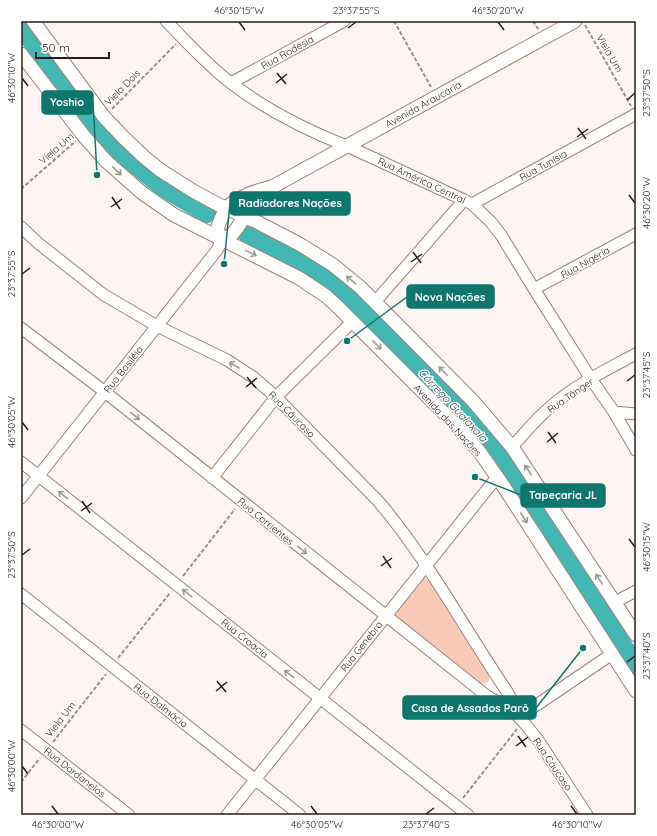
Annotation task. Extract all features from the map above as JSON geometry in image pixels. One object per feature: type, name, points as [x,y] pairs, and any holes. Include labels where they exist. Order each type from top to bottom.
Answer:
[{"type":"main road","name":"Avenida das Nações","points":[[32,21],[104,117],[124,138],[160,170],[193,191],[223,217],[234,229],[299,278],[326,296],[353,321],[457,426],[479,451],[497,477],[636,691]]},
{"type":"main road","name":"Avenida Araucária","points":[[223,217],[240,199],[254,192],[272,187],[574,21]]},
{"type":"main road","name":"Avenida das Nações","points":[[21,54],[83,135],[106,161],[141,192],[174,215],[302,245],[333,265],[360,287],[473,401],[512,447],[636,634]]},
{"type":"main road","name":"Avenida Araucária","points":[[234,229],[252,205],[272,187]]},
{"type":"main road","points":[[223,217],[218,230],[234,229]]},
{"type":"street","name":"Rua América Central","points":[[166,21],[182,38],[231,83],[263,104],[329,139],[468,202],[490,221],[501,235],[590,379],[614,412],[636,450]]},
{"type":"street","name":"Rua Rodésia","points":[[231,83],[344,21]]},
{"type":"street","name":"Rua Tunísia","points":[[468,202],[636,114]]},
{"type":"street","points":[[375,302],[468,202]]},
{"type":"street","name":"Rua Cáucaso","points":[[21,227],[90,286],[120,306],[227,360],[253,377],[276,397],[379,502],[426,564],[510,697],[518,716],[538,740],[587,815]]},
{"type":"street","name":"Rua Basiléia","points":[[21,498],[234,229]]},
{"type":"street","name":"Rua Nigéria","points":[[534,290],[636,234]]},
{"type":"street","points":[[212,478],[276,397],[353,321]]},
{"type":"street","name":"Rua Corrientes","points":[[21,328],[105,392],[487,696],[518,716]]},
{"type":"street","name":"Rua Tânger","points":[[512,447],[548,408],[590,379],[636,354]]},
{"type":"street","points":[[614,412],[636,414]]},
{"type":"street","name":"Rua Croácia","points":[[21,462],[468,815]]},
{"type":"street","name":"Rua Genebra","points":[[227,815],[497,477]]},
{"type":"street","points":[[615,602],[636,590]]},
{"type":"street","name":"Rua Dalmácia","points":[[21,594],[300,815]]},
{"type":"street","points":[[518,716],[612,654]]},
{"type":"street","points":[[487,696],[494,685],[495,673]]},
{"type":"street","name":"Rua Dardanelos","points":[[21,730],[129,815]]},
{"type":"path","points":[[394,21],[437,96]]},
{"type":"path","name":"Viela Um","points":[[583,21],[636,114]]},
{"type":"path","name":"Viela Dois","points":[[104,117],[182,38]]},
{"type":"path","name":"Viela Um","points":[[21,189],[83,135]]},
{"type":"path","name":"Viela Um","points":[[21,782],[112,666]]},
{"type":"path","points":[[457,806],[518,716]]},
{"type":"shaded area","points":[[424,578],[430,581],[490,675],[488,682],[481,684],[396,616],[397,610],[421,579]]},
{"type":"waterway","name":"Córrego Guaiaxaia","points":[[21,28],[106,138],[123,155],[163,188],[207,214]]},
{"type":"waterway","name":"Córrego Guaiaxaia","points":[[247,235],[308,266],[323,276],[357,304],[458,407],[486,438],[509,469],[636,665]]},
{"type":"place","name":"Yoshio","points":[[97,175]]},
{"type":"place","name":"Radiadores Nações","points":[[224,264]]},
{"type":"place","name":"Nova Nações","points":[[347,341]]},
{"type":"place","name":"Tapeçaria JL","points":[[475,477]]},
{"type":"place","name":"Casa de Assados Parô","points":[[583,648]]}]
